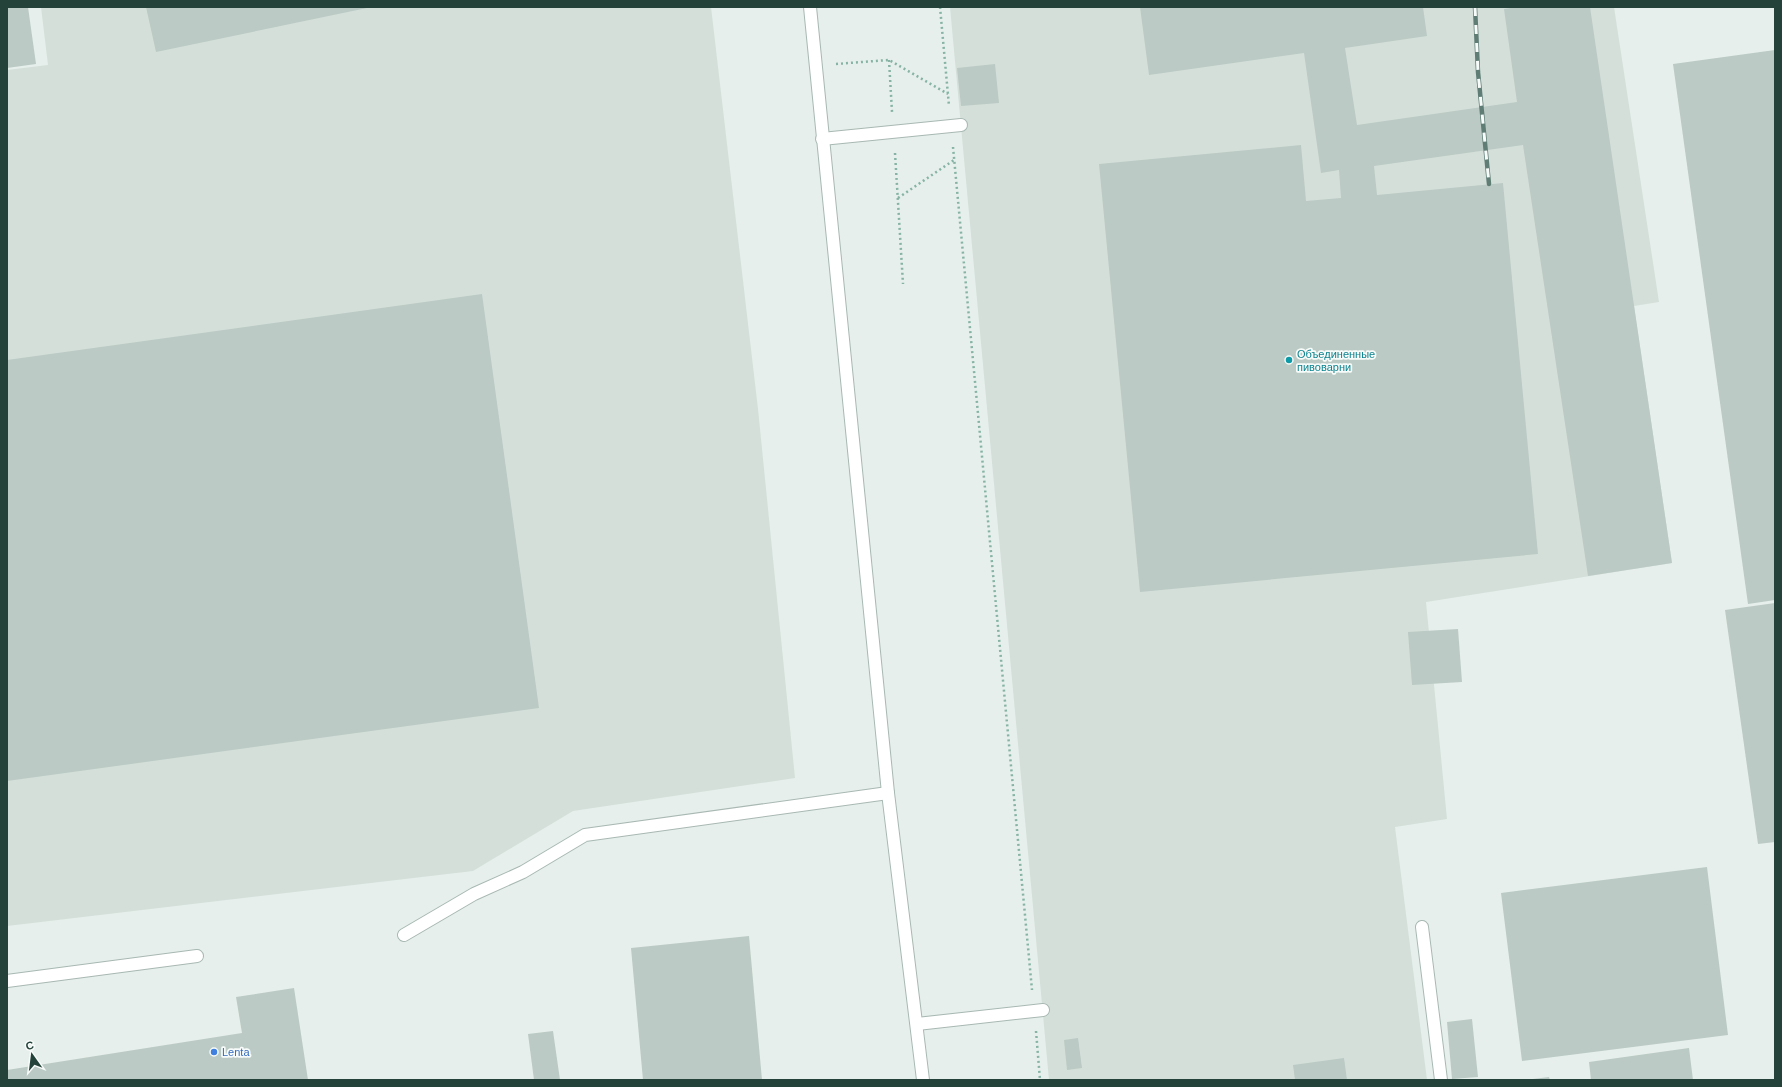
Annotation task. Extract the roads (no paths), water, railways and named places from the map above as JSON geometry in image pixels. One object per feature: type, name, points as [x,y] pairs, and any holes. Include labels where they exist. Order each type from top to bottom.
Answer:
[{"type":"street","points":[[810,7],[888,792],[923,1080]]},
{"type":"street","points":[[822,139],[956,125]]},
{"type":"street","points":[[404,935],[474,894],[523,872],[585,835],[888,792]]},
{"type":"street","points":[[1422,927],[1441,1080]]},
{"type":"street","points":[[7,982],[197,956]]},
{"type":"street","points":[[917,1024],[1038,1010]]},
{"type":"railway","points":[[1475,7],[1478,72],[1489,184]]},
{"type":"place","name":"Объединенные пивоварни","points":[[1289,360]]},
{"type":"place","name":"Lenta","points":[[214,1052]]}]
